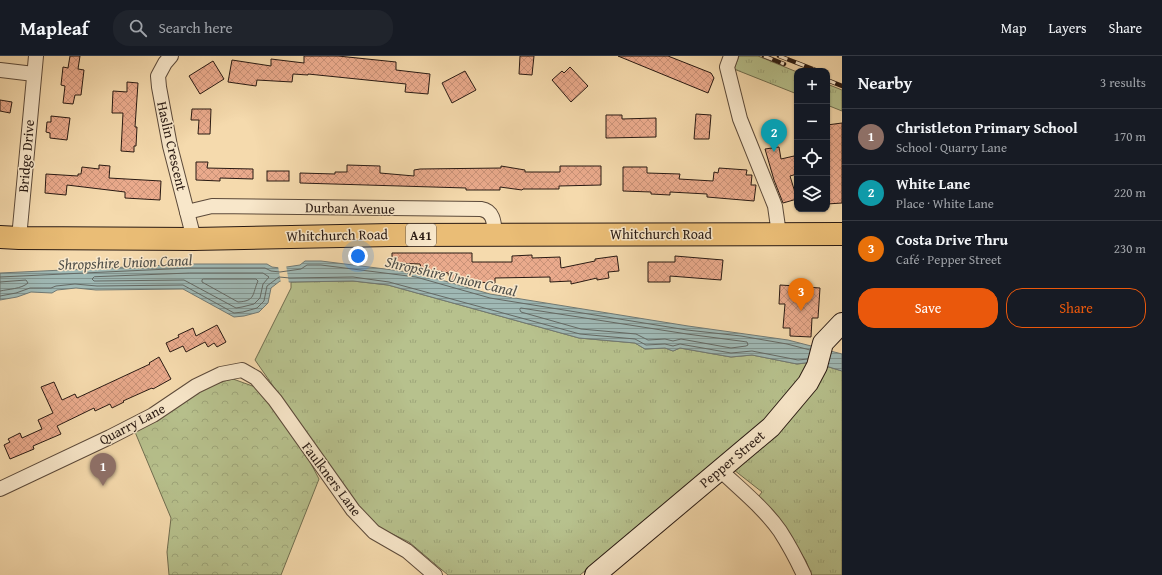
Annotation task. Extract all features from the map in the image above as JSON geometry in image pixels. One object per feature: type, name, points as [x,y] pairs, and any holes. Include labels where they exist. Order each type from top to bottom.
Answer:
[{"type":"highway","name":"Whitchurch Road","points":[[9,238],[194,239],[281,236],[842,234]]},
{"type":"street","name":"Bridge Drive","points":[[9,238],[36,56]]},
{"type":"street","name":"Haslin Crescent","points":[[171,56],[165,63],[158,76],[158,81],[170,146],[194,239]]},
{"type":"street","points":[[729,61],[740,119],[775,206],[779,234]]},
{"type":"street","points":[[0,70],[34,74]]},
{"type":"street","name":"Durban Avenue","points":[[187,212],[212,206],[485,210],[491,214],[494,222],[495,235]]},
{"type":"street","name":"Pepper Street","points":[[595,575],[719,469],[771,427],[808,384],[817,366],[823,343],[842,323]]},
{"type":"street","name":"Quarry Lane","points":[[0,489],[153,415],[196,386],[221,374],[242,370]]},
{"type":"street","name":"Faulkners Lane","points":[[242,370],[256,378],[275,400],[353,510],[374,532],[407,551],[435,575]]},
{"type":"street","points":[[719,469],[762,509],[780,530],[804,575]]},
{"type":"green space","points":[[739,56],[758,56],[794,71],[794,93],[734,69]]},
{"type":"green space","points":[[830,85],[842,90],[842,111],[830,106]]},
{"type":"green space","points":[[353,281],[388,285],[579,338],[635,343],[645,349],[665,348],[673,351],[680,348],[731,357],[752,355],[797,364],[813,362],[757,429],[580,575],[448,575],[409,542],[384,530],[358,508],[255,360],[291,288],[291,282]]},
{"type":"green space","points":[[822,365],[842,371],[842,575],[811,575],[806,561],[777,515],[759,496],[762,492],[734,470],[825,373]]},
{"type":"green space","points":[[233,379],[258,388],[307,456],[319,479],[281,575],[169,575],[167,552],[171,518],[135,432],[194,394]]},
{"type":"water","points":[[305,261],[321,261],[417,273],[490,294],[688,326],[788,340],[842,354],[842,371],[813,362],[797,364],[752,355],[731,357],[680,348],[673,351],[665,348],[645,349],[635,343],[579,338],[388,285],[353,281],[280,281],[271,288],[268,303],[259,312],[234,317],[183,289],[96,290],[76,288],[57,290],[52,293],[31,292],[17,297],[0,300],[0,273],[190,264],[267,264],[272,267],[280,268],[300,265]]},
{"type":"pier","points":[[286,265],[289,284],[281,283],[278,266]]},
{"type":"building","points":[[70,56],[80,56],[78,69],[84,70],[81,95],[75,95],[73,104],[63,103],[65,86],[61,85],[63,67],[68,68]]},
{"type":"building","points":[[304,56],[338,56],[396,62],[396,70],[430,74],[428,94],[405,92],[406,84],[308,74],[293,74],[292,82],[257,80],[256,86],[228,82],[232,60],[271,66],[271,59],[304,63]]},
{"type":"building","points":[[520,56],[534,56],[532,75],[519,74]]},
{"type":"building","points":[[618,56],[668,56],[711,73],[714,78],[708,93]]},
{"type":"building","points":[[213,61],[224,79],[200,94],[189,76]]},
{"type":"building","points":[[570,67],[588,86],[571,102],[552,80],[562,71],[564,73]]},
{"type":"building","points":[[465,71],[476,90],[452,103],[442,83]]},
{"type":"building","points":[[127,82],[138,83],[135,127],[137,127],[136,146],[134,146],[134,152],[121,151],[123,113],[112,113],[113,91],[127,92]]},
{"type":"building","points":[[0,100],[12,102],[10,113],[0,111]]},
{"type":"building","points":[[192,109],[211,109],[210,134],[198,134],[199,120],[191,120]]},
{"type":"building","points":[[696,114],[711,115],[709,139],[694,139]]},
{"type":"building","points":[[606,115],[622,115],[622,119],[656,118],[656,137],[606,138]]},
{"type":"building","points":[[51,116],[70,118],[67,140],[50,138],[50,133],[46,132],[47,122],[51,122]]},
{"type":"building","points":[[842,123],[842,203],[830,204],[830,125]]},
{"type":"building","points":[[779,147],[781,159],[794,156],[794,175],[790,176],[794,189],[794,200],[783,203],[774,180],[765,149]]},
{"type":"building","points":[[196,162],[208,162],[207,168],[253,169],[253,179],[220,178],[220,181],[196,180]]},
{"type":"building","points":[[99,165],[110,166],[109,178],[161,181],[160,200],[125,198],[125,192],[67,185],[66,195],[45,193],[46,174],[78,176],[78,174],[81,174],[82,167],[99,169]]},
{"type":"building","points":[[347,165],[380,166],[380,173],[414,176],[414,170],[420,169],[501,168],[501,166],[525,170],[525,172],[560,172],[560,166],[601,166],[601,185],[559,186],[559,189],[522,190],[500,187],[500,190],[466,190],[466,188],[300,183],[300,173],[335,174],[335,172],[347,172]]},
{"type":"building","points":[[623,167],[647,167],[647,173],[680,174],[679,179],[713,181],[714,172],[718,173],[719,168],[747,170],[746,175],[752,175],[751,185],[756,185],[754,201],[707,197],[707,194],[670,192],[670,195],[651,194],[651,192],[623,191]]},
{"type":"building","points":[[267,171],[289,171],[289,181],[267,181]]},
{"type":"building","points":[[392,253],[472,253],[472,262],[512,262],[512,256],[532,255],[532,258],[560,257],[561,268],[595,261],[595,259],[617,256],[619,271],[608,272],[609,278],[597,280],[597,278],[571,284],[571,281],[550,282],[550,277],[495,278],[495,283],[456,281],[449,279],[448,273],[421,268],[420,264],[392,263]]},
{"type":"building","points":[[675,256],[723,260],[721,280],[670,276],[670,282],[648,282],[648,262],[675,262]]},
{"type":"building","points":[[796,280],[806,281],[806,287],[820,288],[818,318],[812,318],[811,337],[790,336],[790,328],[783,328],[785,304],[779,304],[780,285],[796,286]]},
{"type":"building","points":[[217,325],[226,342],[217,347],[214,343],[208,347],[205,342],[186,352],[183,346],[170,352],[166,343],[179,337],[178,335],[193,328],[196,336]]},
{"type":"building","points":[[159,357],[171,379],[153,389],[152,388],[123,401],[124,402],[112,408],[110,404],[95,411],[94,408],[57,426],[61,434],[33,446],[34,449],[10,459],[4,445],[10,442],[8,439],[20,433],[22,438],[42,429],[38,420],[53,413],[41,387],[54,382],[62,400],[75,394],[77,398],[150,364],[149,363]]},
{"type":"railway","points":[[764,56],[784,64]]},
{"type":"railway","points":[[779,56],[810,68]]},
{"type":"railway","points":[[830,81],[842,86]]},
{"type":"place","name":"White Lane","points":[[774,152]]},
{"type":"place","name":"Costa Drive Thru","points":[[801,311]]},
{"type":"place","name":"Christleton Primary School","points":[[103,486]]},
{"type":"water label","name":"Shropshire Union Canal","points":[[125,262]]},
{"type":"water label","name":"Shropshire Union Canal","points":[[451,276]]}]
